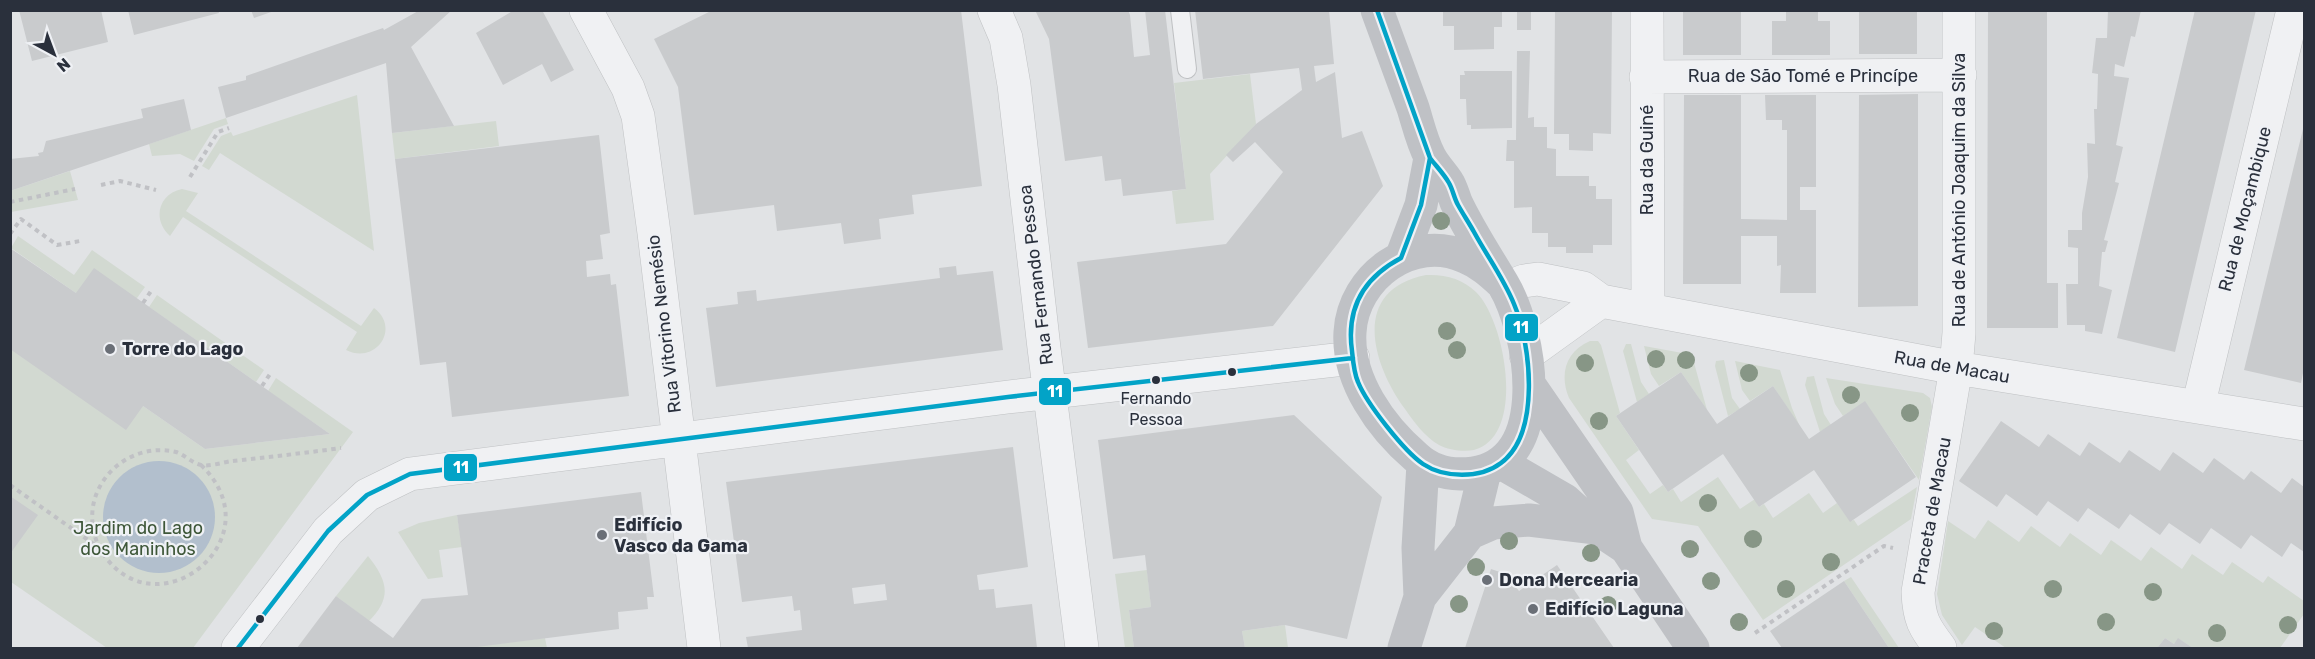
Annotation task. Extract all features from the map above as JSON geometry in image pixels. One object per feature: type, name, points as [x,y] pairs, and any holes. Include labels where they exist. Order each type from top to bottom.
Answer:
[{"type":"main road","points":[[1377,10],[1430,158],[1449,183],[1457,203],[1514,304],[1521,326],[1528,370],[1528,413],[1520,438],[1493,467],[1470,533],[1420,597]]},
{"type":"main road","points":[[1401,258],[1421,205],[1430,158]]},
{"type":"main road","points":[[1505,286],[1485,267],[1463,256],[1437,251],[1401,258],[1384,267],[1368,282],[1356,302],[1350,335],[1358,382],[1378,414],[1407,450],[1423,464],[1438,471],[1458,475],[1493,467],[1565,500],[1596,528],[1626,548]]},
{"type":"main road","points":[[1528,370],[1617,512],[1626,548],[1693,648]]},
{"type":"main road","points":[[1404,648],[1420,597],[1418,548],[1423,464]]},
{"type":"main road","points":[[1470,533],[1493,523],[1529,520],[1596,528]]},
{"type":"street","name":"Rua Vitorino Nemésio","points":[[586,10],[628,88],[638,116],[704,648]]},
{"type":"street","name":"Rua Fernando Pessoa","points":[[994,10],[1006,38],[1014,85],[1082,648]]},
{"type":"street","name":"Rua da Guiné","points":[[1647,10],[1648,310]]},
{"type":"street","name":"Rua de António Joaquim da Silva","points":[[1956,368],[1959,321],[1959,10]]},
{"type":"street","name":"Rua de Moçambique","points":[[2198,407],[2293,10]]},
{"type":"street","name":"Rua de São Tomé e Princípe","points":[[1646,77],[1959,75]]},
{"type":"street","name":"Rua de Macau","points":[[1505,286],[1538,279],[1583,288],[1601,301],[1648,310],[1956,368],[2304,424]]},
{"type":"street","points":[[1528,370],[1601,301]]},
{"type":"street","points":[[238,648],[328,531],[367,495],[410,474],[1050,392],[1353,358]]},
{"type":"street","name":"Praceta de Macau","points":[[1940,648],[1926,630],[1919,613],[1918,592],[1956,368]]},
{"type":"lane","points":[[1180,10],[1187,69]]},
{"type":"path","points":[[190,177],[218,132],[229,128]]},
{"type":"path","points":[[101,185],[120,182],[156,190]]},
{"type":"path","points":[[10,202],[75,189]]},
{"type":"path","points":[[10,234],[21,219],[57,245],[80,241]]},
{"type":"path","points":[[143,303],[151,291]]},
{"type":"path","points":[[262,386],[270,374]]},
{"type":"path","points":[[201,465],[341,448]]},
{"type":"path","points":[[10,485],[99,547],[116,569],[128,577],[155,584],[183,580],[206,565],[215,554],[221,541],[226,513],[218,486],[211,474],[201,465],[180,453],[156,450],[132,456],[112,469],[104,478],[94,500],[92,524],[99,547]]},
{"type":"path","points":[[1755,633],[1884,546],[1900,550]]},
{"type":"green space","points":[[1250,74],[1256,124],[1210,174],[1214,220],[1176,224],[1172,191],[1186,189],[1174,83]]},
{"type":"green space","points":[[357,95],[374,251],[220,153],[209,170],[202,166],[221,136],[231,132],[233,136]]},
{"type":"green space","points":[[226,118],[228,124],[214,129],[194,161],[180,154],[152,156],[149,144]]},
{"type":"green space","points":[[496,121],[499,146],[395,159],[392,133]]},
{"type":"green space","points":[[70,171],[78,200],[11,212],[10,191]]},
{"type":"green space","points":[[182,189],[198,193],[186,211],[361,326],[374,308],[382,316],[385,325],[385,334],[381,342],[367,353],[346,350],[357,332],[183,217],[170,236],[161,223],[160,208],[167,196]]},
{"type":"green space","points":[[18,236],[74,275],[92,250],[145,287],[137,298],[76,293],[11,248]]},
{"type":"green space","points":[[1426,275],[1453,278],[1476,292],[1486,306],[1502,351],[1506,376],[1506,401],[1501,423],[1490,440],[1474,450],[1461,451],[1447,448],[1424,434],[1393,391],[1377,351],[1375,331],[1377,312],[1386,296],[1402,283]]},
{"type":"green space","points":[[157,295],[264,370],[256,382],[149,307]]},
{"type":"green space","points":[[1590,341],[1598,341],[1601,345],[1620,413],[1616,416],[1639,450],[1626,460],[1650,494],[1663,485],[1668,492],[1673,489],[1681,502],[1718,477],[1740,509],[1755,499],[1759,507],[1764,504],[1773,518],[1809,493],[1823,513],[1837,503],[1850,521],[1854,520],[1858,526],[1917,487],[1911,519],[1763,620],[1698,526],[1652,519],[1569,398],[1565,380],[1567,364],[1575,351]]},
{"type":"green space","points":[[1626,344],[1631,344],[1641,382],[1649,394],[1637,402],[1623,351]]},
{"type":"green space","points":[[1644,346],[1688,354],[1693,359],[1707,410],[1681,372],[1659,386],[1651,374]]},
{"type":"green space","name":"Jardim do Lago dos Maninhos","points":[[10,349],[143,406],[205,449],[330,434],[268,391],[276,378],[353,432],[193,648],[107,648],[11,582]]},
{"type":"green space","points":[[1724,360],[1732,398],[1740,409],[1728,416],[1715,366],[1716,361]]},
{"type":"green space","points":[[1735,361],[1780,370],[1800,427],[1773,386],[1750,401],[1742,390]]},
{"type":"green space","points":[[1814,376],[1824,414],[1831,425],[1820,432],[1805,385],[1807,377]]},
{"type":"green space","points":[[1826,378],[1923,393],[1930,398],[1932,407],[1919,480],[1865,402],[1843,416],[1835,404]]},
{"type":"green space","points":[[457,515],[462,547],[439,550],[443,577],[428,579],[398,532],[419,523]]},
{"type":"green space","points":[[1988,520],[2019,542],[2031,526],[2060,547],[2070,533],[2101,555],[2111,540],[2141,561],[2151,547],[2182,569],[2192,554],[2223,575],[2232,562],[2263,583],[2268,576],[2304,601],[2304,614],[2280,648],[2193,648],[2179,639],[2174,644],[2165,638],[2157,648],[2006,648],[1975,627],[1962,645],[1942,615],[1937,594],[1948,521],[1975,539]]},
{"type":"green space","points":[[368,556],[380,573],[385,588],[382,604],[369,621],[336,596]]},
{"type":"green space","points":[[1147,570],[1151,607],[1129,610],[1134,648],[1125,648],[1115,574]]},
{"type":"green space","points":[[1851,577],[1899,648],[1889,648],[1844,581]]},
{"type":"green space","points":[[1285,625],[1288,648],[1245,648],[1242,631]]},
{"type":"green space","points":[[545,638],[547,648],[469,648],[470,647]]},
{"type":"water","points":[[159,461],[180,465],[199,477],[211,496],[215,517],[211,538],[199,557],[180,569],[159,573],[138,569],[119,557],[107,538],[103,517],[107,496],[119,477],[138,465]]},
{"type":"building","points":[[19,10],[101,10],[108,42],[32,61]]},
{"type":"building","points":[[128,10],[218,10],[219,13],[134,35]]},
{"type":"building","points":[[251,10],[274,10],[274,11],[254,18]]},
{"type":"building","points":[[420,10],[452,10],[411,47],[454,126],[392,133],[386,63],[226,118],[218,87],[246,80],[246,76],[383,28],[384,30]]},
{"type":"building","points":[[514,10],[542,10],[574,70],[551,82],[542,64],[503,85],[476,33]]},
{"type":"building","points":[[713,10],[961,10],[982,186],[912,195],[914,214],[879,219],[881,239],[844,244],[841,223],[777,231],[774,205],[694,215],[678,87],[654,39]]},
{"type":"building","points":[[1035,10],[1128,10],[1134,57],[1150,55],[1145,10],[1165,10],[1186,189],[1123,196],[1121,179],[1105,181],[1102,156],[1065,161],[1049,39]]},
{"type":"building","points":[[1195,10],[1329,10],[1334,64],[1314,66],[1316,82],[1335,72],[1342,138],[1362,131],[1383,186],[1273,326],[1088,348],[1077,262],[1226,244],[1283,172],[1255,142],[1233,162],[1226,155],[1256,124],[1302,90],[1299,68],[1203,79]]},
{"type":"building","points":[[1443,10],[1502,10],[1502,27],[1494,27],[1494,49],[1454,50],[1454,26],[1443,26]]},
{"type":"building","points":[[1517,10],[1531,10],[1531,30],[1517,30]]},
{"type":"building","points":[[1555,10],[1612,10],[1611,134],[1593,133],[1593,151],[1569,150],[1569,134],[1554,134]]},
{"type":"building","points":[[1683,10],[1741,10],[1741,55],[1683,55]]},
{"type":"building","points":[[1786,10],[1818,10],[1818,21],[1830,21],[1830,55],[1772,55],[1772,21],[1786,21]]},
{"type":"building","points":[[1859,10],[1917,10],[1917,54],[1859,54]]},
{"type":"building","points":[[1988,10],[2047,10],[2047,283],[2058,283],[2058,328],[1987,328]]},
{"type":"building","points":[[2108,10],[2141,10],[2135,37],[2131,36],[2124,67],[2115,64],[2114,76],[2129,78],[2116,145],[2123,147],[2115,182],[2119,183],[2104,240],[2108,241],[2105,252],[2102,252],[2099,286],[2112,290],[2102,334],[2085,331],[2085,325],[2067,325],[2066,284],[2078,284],[2078,248],[2068,247],[2068,230],[2082,230],[2082,213],[2088,177],[2087,143],[2095,144],[2094,109],[2097,109],[2098,74],[2092,73],[2096,38],[2107,38]]},
{"type":"building","points":[[2195,10],[2256,10],[2175,352],[2117,338]]},
{"type":"building","points":[[1517,51],[1530,51],[1528,118],[1534,117],[1534,127],[1547,127],[1547,148],[1556,149],[1556,176],[1589,176],[1589,186],[1596,186],[1596,199],[1612,199],[1612,245],[1593,245],[1593,253],[1566,253],[1566,247],[1548,247],[1548,233],[1532,233],[1532,207],[1514,208],[1514,161],[1506,161],[1507,140],[1516,140]]},
{"type":"building","points":[[1464,71],[1512,71],[1512,128],[1471,129],[1471,125],[1467,125],[1466,99],[1460,99],[1460,75],[1465,75]]},
{"type":"building","points":[[1918,94],[1918,306],[1858,307],[1859,95]]},
{"type":"building","points":[[1684,95],[1741,95],[1741,219],[1787,220],[1787,130],[1782,130],[1782,120],[1766,120],[1765,95],[1816,95],[1816,187],[1800,187],[1800,210],[1816,210],[1816,293],[1780,293],[1781,265],[1777,266],[1777,236],[1741,236],[1741,284],[1683,284]]},
{"type":"building","points":[[184,99],[191,130],[10,191],[10,159],[39,156],[38,153],[43,152],[46,141],[143,118],[141,109]]},
{"type":"building","points":[[2304,125],[2304,368],[2301,383],[2244,370]]},
{"type":"building","points":[[599,135],[610,233],[600,235],[603,259],[586,261],[587,277],[610,274],[611,285],[616,284],[629,396],[452,417],[446,362],[420,365],[395,159]]},
{"type":"building","points":[[10,248],[76,293],[94,268],[330,434],[205,449],[143,406],[126,430],[10,349]]},
{"type":"building","points":[[956,266],[957,275],[993,271],[1003,350],[716,387],[706,308],[738,304],[737,292],[756,290],[757,301],[940,278],[939,268]]},
{"type":"building","points":[[1681,372],[1717,424],[1773,386],[1809,439],[1865,401],[1916,477],[1850,522],[1814,470],[1759,507],[1723,454],[1668,492],[1616,416]]},
{"type":"building","points":[[1294,415],[1382,497],[1347,639],[1285,625],[1242,631],[1245,648],[1134,648],[1129,610],[1151,607],[1145,555],[1113,559],[1098,440]]},
{"type":"building","points":[[2001,421],[2039,447],[2048,434],[2080,456],[2089,442],[2120,463],[2129,450],[2160,471],[2173,452],[2203,473],[2214,458],[2244,480],[2251,471],[2281,493],[2292,478],[2304,487],[2304,552],[2291,543],[2282,557],[2251,535],[2241,549],[2211,528],[2200,544],[2169,523],[2160,535],[2130,514],[2119,529],[2088,508],[2078,522],[2048,501],[2037,516],[2006,494],[1997,507],[1959,481]]},
{"type":"building","points":[[1013,447],[1028,567],[977,575],[979,590],[994,589],[996,608],[1032,604],[1037,648],[748,648],[746,637],[802,630],[800,610],[794,611],[792,596],[742,602],[726,482]],"holes":[[[885,584],[887,600],[854,604],[852,588]]]},
{"type":"building","points":[[641,492],[654,597],[647,597],[648,609],[618,612],[619,629],[469,648],[297,648],[336,596],[393,638],[422,599],[468,595],[457,515]]},
{"type":"building","points":[[10,496],[38,515],[10,554]]},
{"type":"building","name":"Edifício Laguna","points":[[1557,565],[1614,648],[1465,648],[1491,569],[1506,574],[1519,591]]},
{"type":"building","points":[[1844,581],[1889,648],[1782,648],[1770,631]]},
{"type":"building","points":[[2165,638],[2174,644],[2178,638],[2193,648],[2157,648]]},
{"type":"transit line","name":"11","points":[[1377,10],[1430,158]]},
{"type":"transit line","name":"11","points":[[1377,10],[1430,158]]},
{"type":"transit line","name":"11","points":[[1430,158],[1449,183],[1458,205],[1510,295],[1520,321],[1528,364],[1527,410],[1522,431],[1514,449],[1501,463],[1473,474],[1441,472],[1415,458],[1396,438],[1369,402],[1358,382],[1353,363],[1351,335],[1355,308],[1360,296],[1376,275],[1401,258],[1421,205],[1430,158]]},
{"type":"transit line","name":"11","points":[[238,648],[328,531],[367,495],[410,474],[1008,397],[1353,358]]},
{"type":"place","name":"Torre do Lago","points":[[110,349]]},
{"type":"place","name":"Fernando Pessoa","points":[[1156,380]]},
{"type":"place","name":"Edifício Vasco da Gama","points":[[602,535]]},
{"type":"place","name":"Dona Mercearia","points":[[1487,580]]},
{"type":"place","name":"Edifício Laguna","points":[[1533,609]]}]
